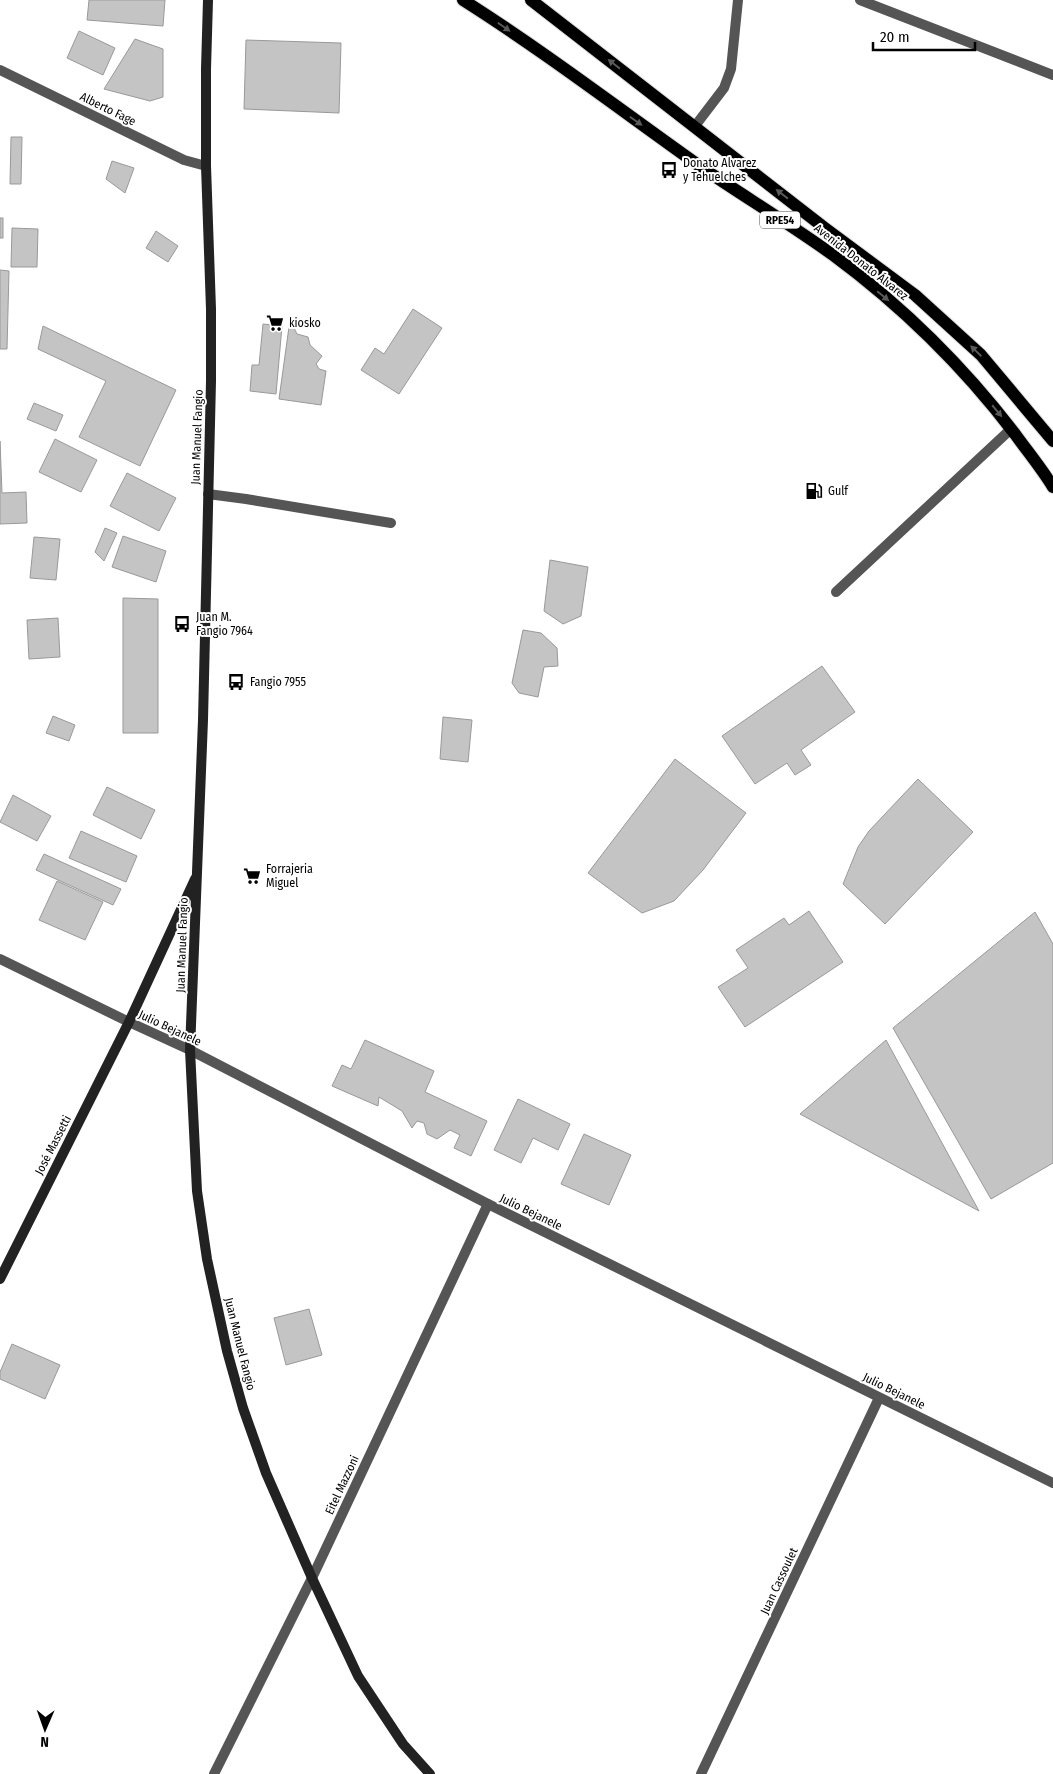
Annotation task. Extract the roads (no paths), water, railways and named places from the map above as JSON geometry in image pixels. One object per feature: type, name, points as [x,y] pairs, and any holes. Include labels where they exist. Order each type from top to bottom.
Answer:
[{"type":"main road","name":"Juan Manuel Fangio","points":[[208,0],[206,166],[211,309],[211,381],[203,720],[190,1050],[197,1191],[207,1259],[227,1351],[243,1408],[266,1473],[358,1676],[403,1744],[430,1774]]},
{"type":"main road","name":"Avenida Donato Álvarez","points":[[463,0],[499,23],[702,167],[833,255],[912,319],[963,371],[1011,429],[1053,488]]},
{"type":"main road","name":"Avenida Donato Álvarez","points":[[531,0],[826,229],[915,295],[980,355],[1053,441]]},
{"type":"main road","name":"Juan Manuel Fangio","points":[[129,1022],[197,874]]},
{"type":"main road","name":"José Massetti","points":[[0,1278],[129,1022]]},
{"type":"street","points":[[695,126],[724,88],[731,69],[738,0]]},
{"type":"street","points":[[860,0],[1053,75]]},
{"type":"street","name":"Alberto Fage","points":[[0,70],[184,160],[206,166]]},
{"type":"street","points":[[836,592],[1011,429]]},
{"type":"street","points":[[208,494],[390,523]]},
{"type":"street","name":"Julio Bejanele","points":[[0,959],[190,1050],[488,1204],[1053,1483]]},
{"type":"street","name":"Eitel Mazzoni","points":[[214,1774],[312,1578],[488,1204]]},
{"type":"street","name":"Juan Cassoulet","points":[[701,1774],[880,1398]]},
{"type":"place","name":"Donato Alvarez y Tehuelches","points":[[669,170]]},
{"type":"place","name":"kiosko","points":[[275,323]]},
{"type":"place","name":"Gulf","points":[[814,491]]},
{"type":"place","name":"Juan M. Fangio 7964","points":[[182,624]]},
{"type":"place","name":"Fangio 7955","points":[[236,682]]},
{"type":"place","name":"Forrajeria Miguel","points":[[252,876]]}]
